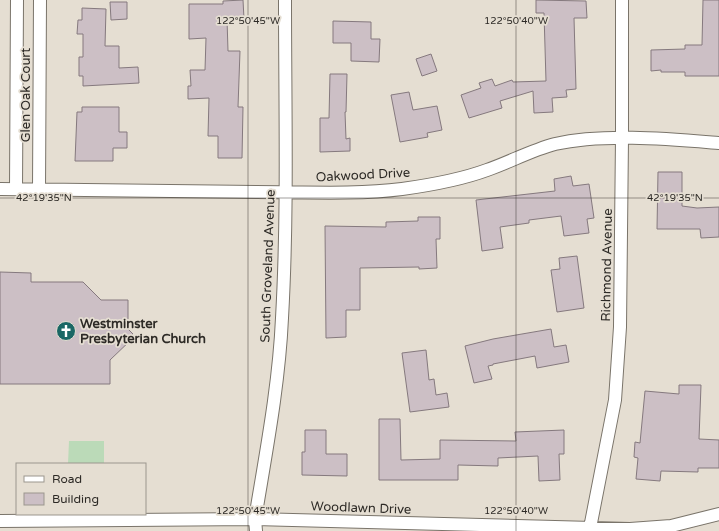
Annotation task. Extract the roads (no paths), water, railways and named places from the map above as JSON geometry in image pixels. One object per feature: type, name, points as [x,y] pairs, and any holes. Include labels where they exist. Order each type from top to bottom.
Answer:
[{"type":"street","name":"Glen Oak Court","points":[[16,189],[18,0]]},
{"type":"street","name":"Glen Oak Court","points":[[39,189],[40,0]]},
{"type":"street","name":"South Groveland Avenue","points":[[256,525],[272,419],[282,319],[286,192],[285,0]]},
{"type":"street","name":"Richmond Avenue","points":[[590,528],[615,400],[620,327],[622,0]]},
{"type":"street","name":"Oakwood Drive","points":[[0,189],[354,192],[400,189],[452,181],[484,172],[511,162],[536,150],[555,144],[578,140],[622,138],[719,143]]},
{"type":"street","name":"Woodlawn Drive","points":[[0,521],[671,529],[719,514]]},
{"type":"place","name":"Westminster Presbyterian Church","points":[[66,331]]}]
